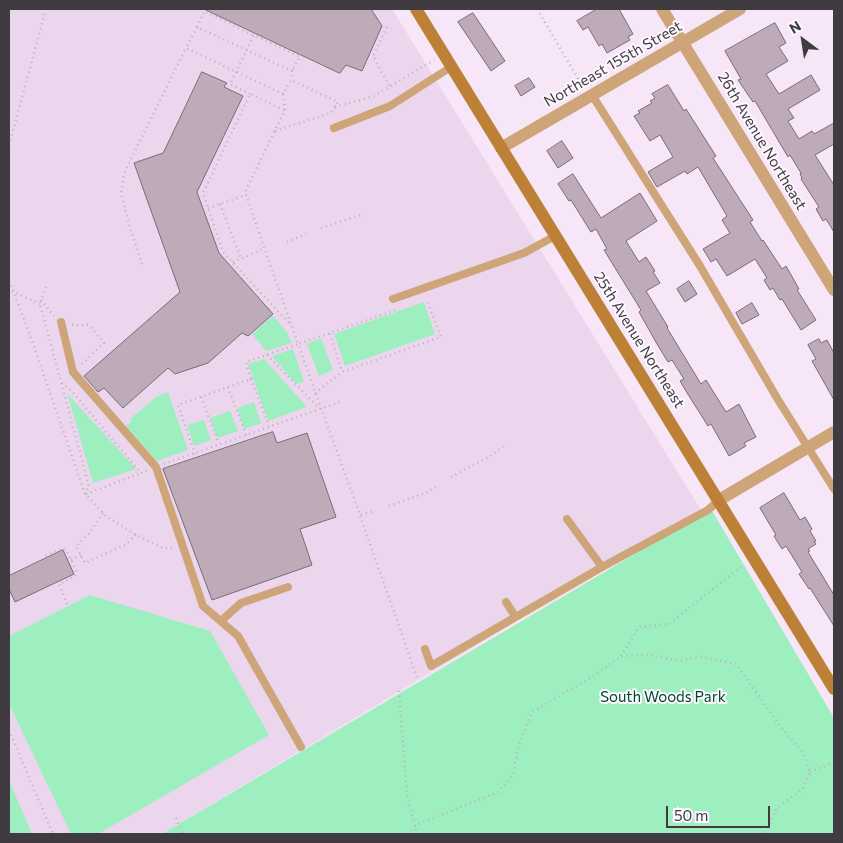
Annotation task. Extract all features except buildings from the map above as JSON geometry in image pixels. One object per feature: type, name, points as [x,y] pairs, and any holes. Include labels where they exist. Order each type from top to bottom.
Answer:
[{"type":"street","name":"25th Avenue Northeast","points":[[416,9],[834,689]]},
{"type":"street","name":"26th Avenue Northeast","points":[[662,9],[834,290]]},
{"type":"street","name":"Northeast 155th Street","points":[[501,148],[740,9]]},
{"type":"street","points":[[719,500],[834,432]]},
{"type":"lane","points":[[334,128],[390,106],[451,67]]},
{"type":"lane","points":[[590,96],[700,266],[834,489]]},
{"type":"lane","points":[[393,299],[524,253],[555,236]]},
{"type":"lane","points":[[61,322],[73,372],[156,467],[203,606],[238,636],[301,747]]},
{"type":"lane","points":[[425,649],[432,666],[514,616],[708,510],[719,500]]},
{"type":"lane","points":[[567,519],[602,567]]},
{"type":"lane","points":[[221,621],[241,603],[288,587]]},
{"type":"lane","points":[[506,602],[514,616]]},
{"type":"path","points":[[9,145],[46,9]]},
{"type":"path","points":[[536,9],[590,96]]},
{"type":"path","points":[[142,264],[121,193],[125,171],[206,10],[300,58],[292,71],[291,80],[283,94],[285,110],[245,192],[320,409],[417,677]]},
{"type":"path","points":[[197,27],[292,71]]},
{"type":"path","points":[[387,27],[373,56],[390,87]]},
{"type":"path","points":[[254,35],[230,84],[285,110]]},
{"type":"path","points":[[186,48],[283,94]]},
{"type":"path","points":[[335,107],[374,96],[434,60]]},
{"type":"path","points":[[275,131],[331,113],[338,102],[291,80]]},
{"type":"path","points":[[250,94],[203,193],[223,252],[292,326]]},
{"type":"path","points":[[208,208],[246,195]]},
{"type":"path","points":[[220,204],[241,259]]},
{"type":"path","points":[[321,228],[364,214]]},
{"type":"path","points":[[287,242],[306,234]]},
{"type":"path","points":[[233,262],[265,248]]},
{"type":"path","points":[[9,281],[29,332],[85,494],[103,513],[136,535],[163,548],[182,548]]},
{"type":"path","points":[[46,287],[40,304],[89,486],[85,494]]},
{"type":"path","points":[[12,291],[40,304]]},
{"type":"path","points":[[315,393],[342,372],[441,337],[427,298],[418,302]]},
{"type":"path","points":[[41,300],[51,314],[61,322],[75,326],[89,325],[104,343],[82,364]]},
{"type":"path","points":[[270,427],[246,362],[401,308]]},
{"type":"path","points":[[330,334],[342,372]]},
{"type":"path","points":[[267,355],[320,409]]},
{"type":"path","points":[[195,454],[178,405],[251,379]]},
{"type":"path","points":[[62,384],[69,388],[141,473]]},
{"type":"path","points":[[228,387],[246,435]]},
{"type":"path","points":[[201,397],[219,445]]},
{"type":"path","points":[[85,494],[342,401]]},
{"type":"path","points":[[451,477],[492,455],[504,445]]},
{"type":"path","points":[[389,506],[428,492],[438,486]]},
{"type":"path","points":[[360,516],[374,511]]},
{"type":"path","points":[[103,513],[89,534],[76,546],[85,563],[125,545],[136,535]]},
{"type":"path","points":[[46,556],[63,548],[66,550],[77,572],[75,576],[59,584],[68,606]]},
{"type":"path","points":[[71,560],[81,555]]},
{"type":"path","points":[[408,834],[416,825],[498,792],[513,775],[518,748],[532,712],[592,678],[621,656],[639,627],[669,624],[742,566]]},
{"type":"path","points":[[621,656],[650,655],[679,661],[701,658],[736,664],[780,726],[804,754],[810,772],[802,790],[777,808],[764,834]]},
{"type":"path","points":[[399,691],[407,796],[417,834]]},
{"type":"path","points":[[9,730],[53,834]]},
{"type":"path","points":[[810,772],[834,762]]},
{"type":"path","points":[[176,818],[182,834]]},
{"type":"shaded area","points":[[9,9],[392,9],[701,510],[162,834],[9,834]]},
{"type":"green space","points":[[424,302],[435,334],[345,366],[334,334]]},
{"type":"green space","points":[[273,316],[287,332],[291,343],[266,351],[252,334]]},
{"type":"green space","points":[[321,338],[333,370],[319,376],[307,344]]},
{"type":"green space","points":[[293,349],[304,382],[296,384],[272,356]]},
{"type":"green space","points":[[264,359],[307,407],[268,421],[248,364]]},
{"type":"green space","points":[[168,392],[188,450],[157,461],[126,426],[132,421],[130,419],[156,397]]},
{"type":"green space","points":[[67,393],[136,469],[93,483]]},
{"type":"green space","points":[[254,402],[261,423],[244,429],[237,408]]},
{"type":"green space","points":[[230,411],[238,431],[217,438],[210,418]]},
{"type":"green space","points":[[204,420],[211,440],[194,446],[187,425]]},
{"type":"green space","name":"South Woods Park","points":[[711,509],[834,718],[834,834],[162,834]]},
{"type":"green space","points":[[90,595],[210,631],[269,735],[98,834],[71,834],[9,704],[9,636]]},
{"type":"green space","points":[[9,780],[32,834],[9,834]]}]
